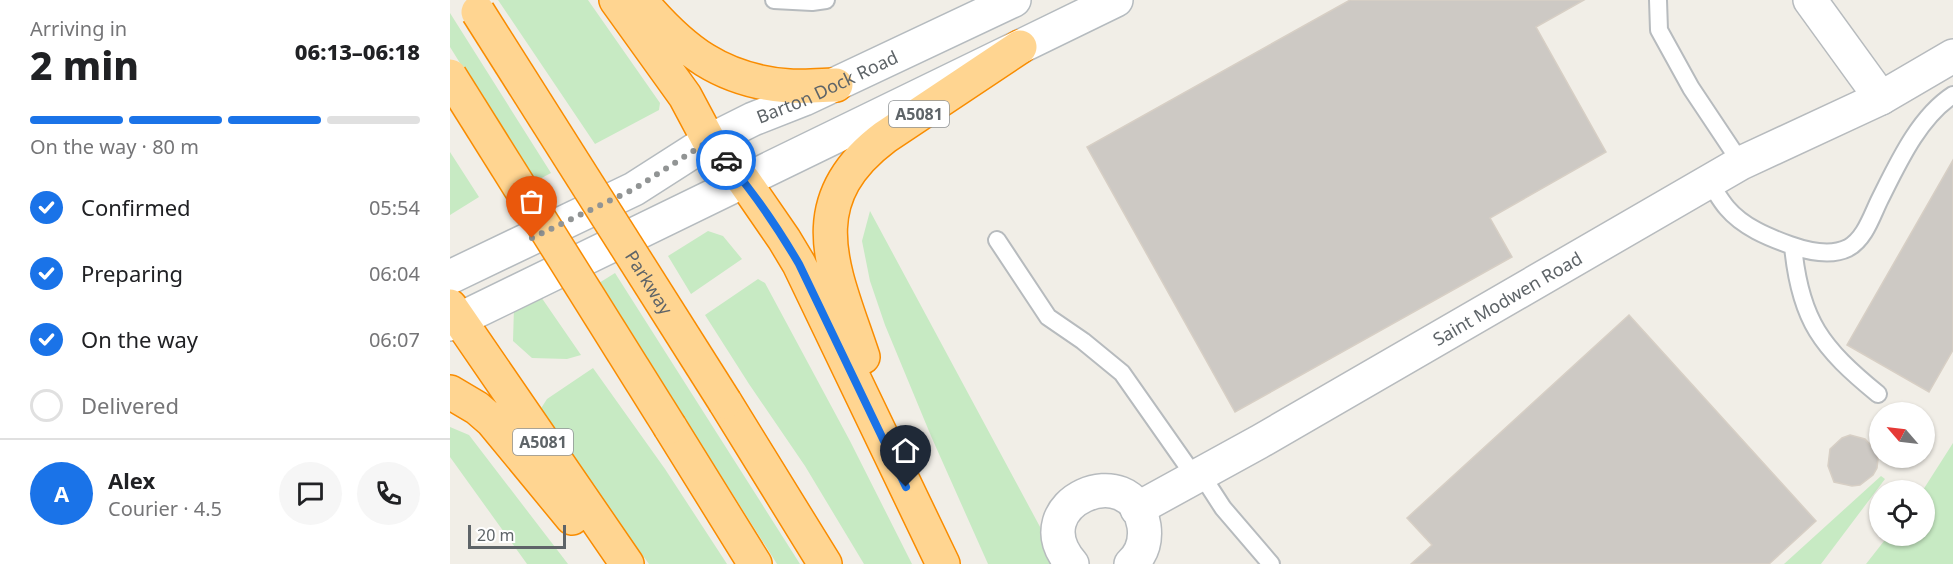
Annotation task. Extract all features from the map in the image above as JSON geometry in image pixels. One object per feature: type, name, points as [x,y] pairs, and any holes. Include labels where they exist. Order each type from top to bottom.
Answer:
[{"type":"highway","points":[[616,0],[685,96],[709,141],[744,181]]},
{"type":"highway","points":[[640,0],[676,40],[700,59],[725,71],[754,80],[789,86],[836,85]]},
{"type":"highway","name":"Parkway","points":[[474,6],[825,564]]},
{"type":"highway","name":"A5081","points":[[906,487],[838,282],[832,255],[831,215],[836,197],[854,165],[867,150],[1020,47]]},
{"type":"highway","points":[[450,76],[755,564]]},
{"type":"highway","name":"A5081","points":[[744,181],[784,238],[799,264],[943,564]]},
{"type":"highway","name":"A5081","points":[[453,317],[627,564]]},
{"type":"highway","name":"A5081","points":[[450,392],[477,408],[492,421],[609,564]]},
{"type":"main road","name":"Barton Dock Road","points":[[450,277],[634,189],[709,141],[753,119],[836,85],[1014,0]]},
{"type":"main road","points":[[453,317],[744,181],[1116,0]]},
{"type":"main road","points":[[1810,0],[1881,98]]},
{"type":"main road","name":"Saint Modwen Road","points":[[1137,508],[1741,163],[1881,98],[1953,56]]},
{"type":"main road","points":[[1072,564],[1065,556],[1060,543],[1059,528],[1064,514],[1072,502],[1085,494],[1099,490],[1114,492],[1127,498],[1137,508],[1143,521],[1145,534],[1143,548],[1131,564]]},
{"type":"lane","points":[[774,0],[812,2],[826,0]]},
{"type":"lane","points":[[1658,0],[1659,30],[1691,88],[1741,163]]},
{"type":"lane","points":[[1709,182],[1728,210],[1760,233],[1793,246],[1824,254],[1848,248],[1863,234],[1886,187],[1923,123],[1953,95]]},
{"type":"lane","points":[[997,240],[1048,317],[1083,341],[1122,374],[1222,508],[1271,564]]},
{"type":"lane","points":[[1793,246],[1796,277],[1801,297],[1818,334],[1837,358],[1878,394]]},
{"type":"green space","points":[[498,0],[588,0],[660,103],[659,110],[595,144]]},
{"type":"green space","points":[[450,13],[551,173],[534,182],[450,47]]},
{"type":"green space","points":[[450,152],[479,197],[450,215]]},
{"type":"green space","points":[[870,211],[1060,564],[988,564],[931,436],[885,325],[870,281],[862,241]]},
{"type":"green space","points":[[708,231],[723,236],[742,259],[691,294],[668,256]]},
{"type":"green space","points":[[615,273],[800,564],[777,564],[599,283]]},
{"type":"green space","points":[[758,279],[765,283],[850,441],[912,564],[864,564],[805,466],[705,315]]},
{"type":"green space","points":[[539,294],[581,355],[567,359],[532,358],[513,341],[514,307]]},
{"type":"green space","points":[[593,368],[665,469],[727,564],[649,564],[538,413],[547,399]]},
{"type":"green space","points":[[450,427],[469,435],[568,564],[527,564],[450,457]]},
{"type":"green space","points":[[1953,443],[1953,564],[1866,564],[1880,546],[1935,546],[1935,480],[1929,480]]},
{"type":"green space","points":[[1869,487],[1869,500],[1821,564],[1784,564]]},
{"type":"building","points":[[1350,0],[1584,0],[1536,27],[1606,152],[1490,218],[1512,257],[1235,412],[1087,147]]},
{"type":"building","points":[[1953,160],[1953,350],[1929,392],[1847,345]]},
{"type":"building","points":[[1629,315],[1816,521],[1769,564],[1411,564],[1432,545],[1407,518]]},
{"type":"building","points":[[1850,435],[1865,439],[1869,443],[1869,468],[1877,468],[1873,475],[1860,485],[1852,486],[1834,482],[1828,466],[1830,449],[1842,438]]},
{"type":"way so far","points":[[532,238],[634,189],[709,141],[726,160]]},
{"type":"route","points":[[726,160],[744,181],[784,238],[799,264],[906,487]]}]
